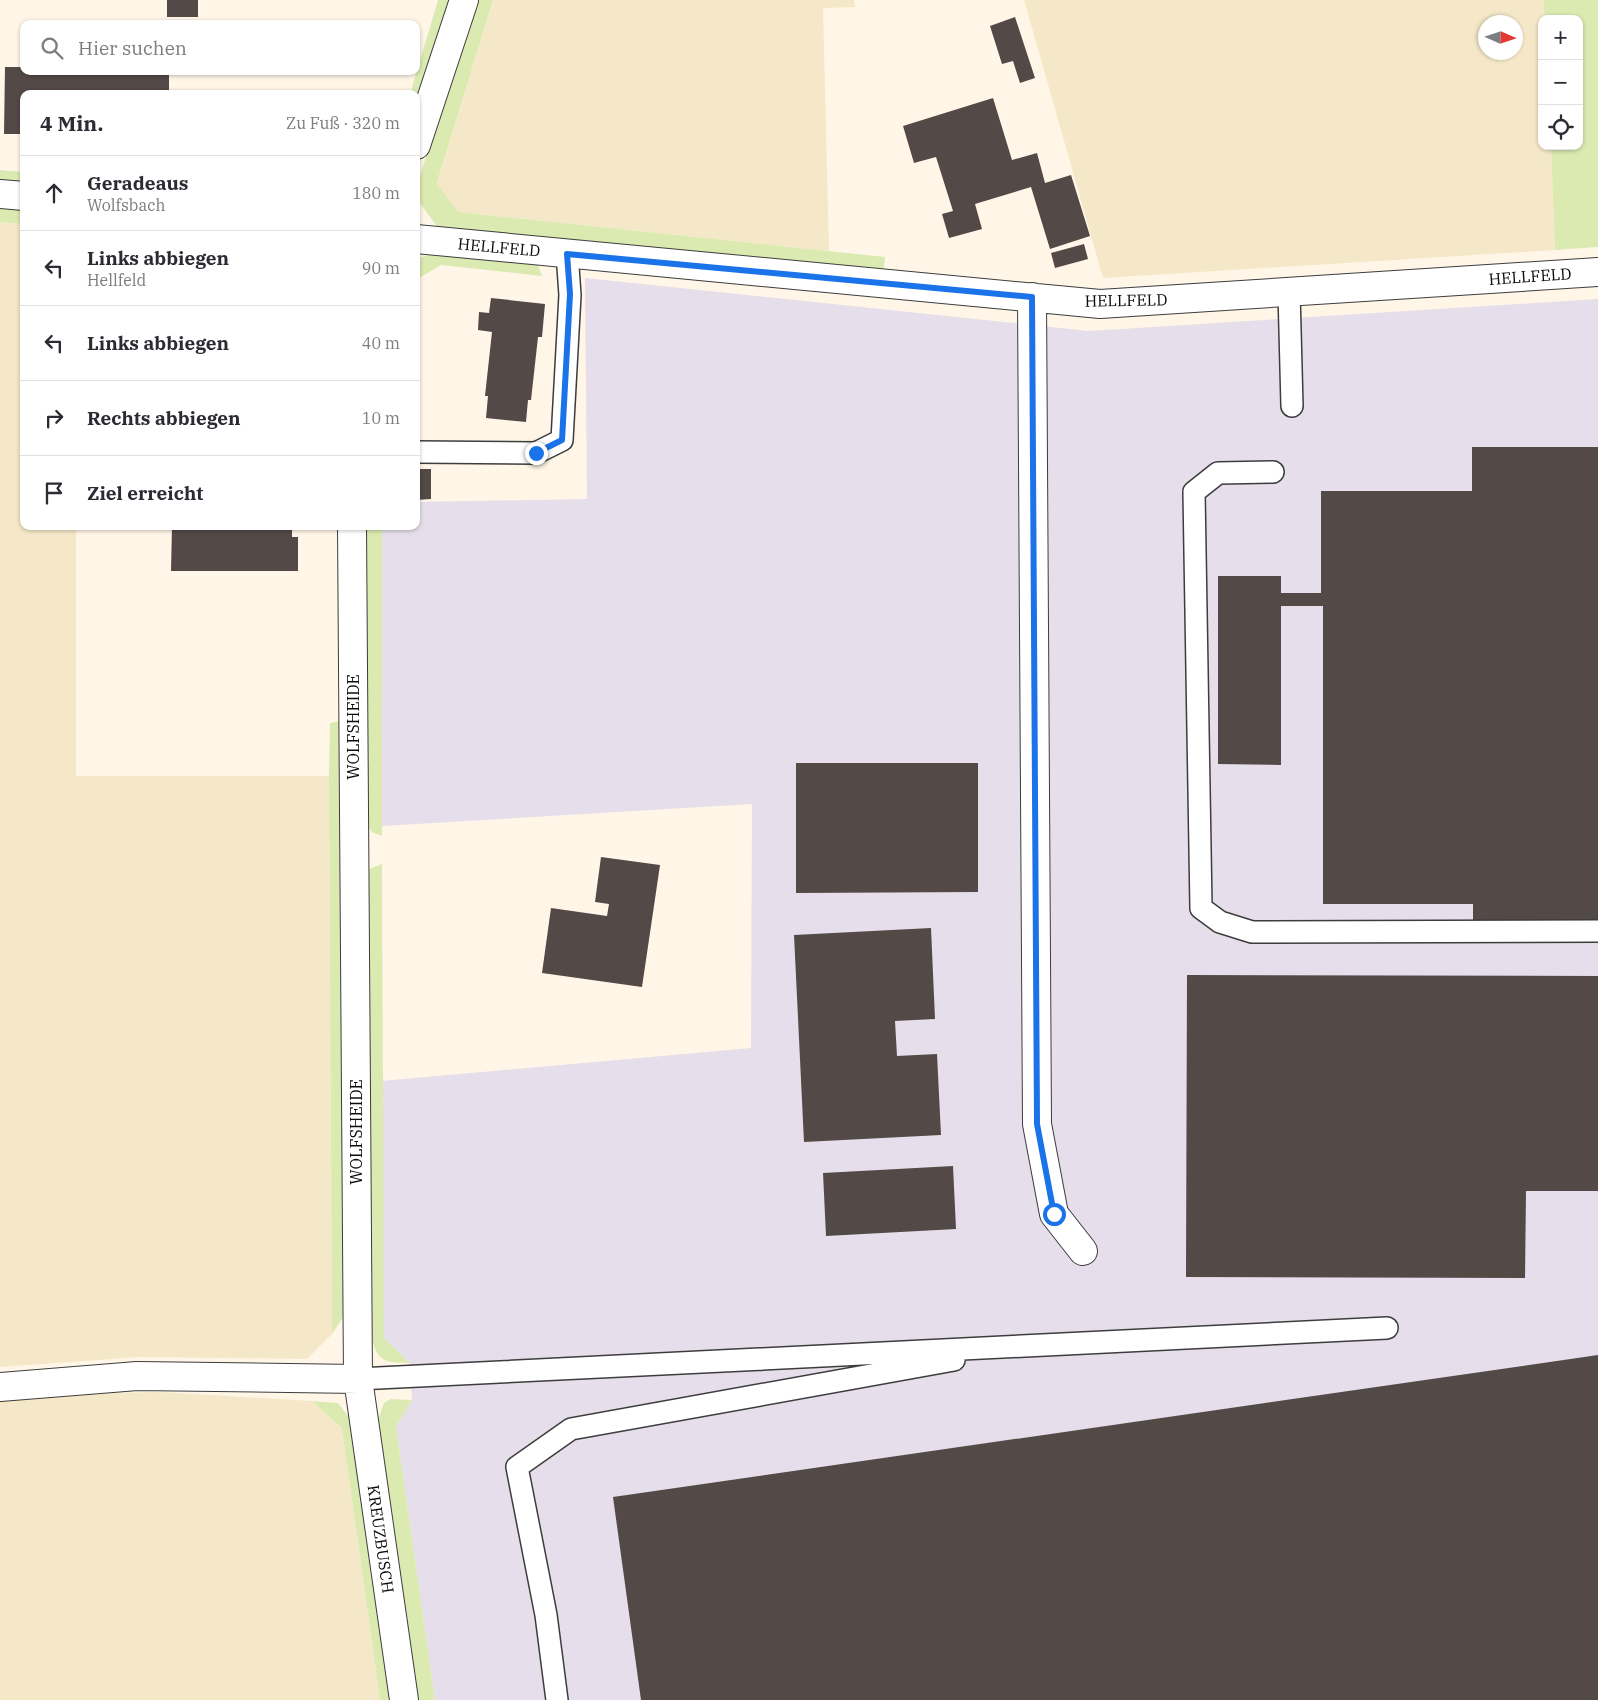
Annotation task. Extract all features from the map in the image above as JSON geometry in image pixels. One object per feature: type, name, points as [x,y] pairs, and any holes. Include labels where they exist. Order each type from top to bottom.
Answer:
[{"type":"street","points":[[420,133],[464,0]]},
{"type":"street","points":[[0,194],[20,196]]},
{"type":"street","name":"HELLFELD","points":[[420,239],[1100,304],[1598,272]]},
{"type":"street","points":[[1032,297],[1037,1124],[1054,1214],[1083,1251]]},
{"type":"street","name":"WOLFSHEIDE","points":[[352,530],[358,1379]]},
{"type":"street","points":[[0,1387],[137,1376],[358,1379]]},
{"type":"street","name":"KREUZBUSCH","points":[[358,1379],[404,1700]]},
{"type":"lane","points":[[420,452],[536,453],[562,440],[570,294],[567,254]]},
{"type":"lane","points":[[1289,292],[1292,406]]},
{"type":"lane","points":[[1273,472],[1218,473],[1194,492],[1201,908],[1220,922],[1252,932],[1598,931]]},
{"type":"lane","points":[[358,1379],[1387,1328]]},
{"type":"lane","points":[[557,1700],[546,1615],[517,1467],[571,1428],[1043,1345]]},
{"type":"shaded area","points":[[493,0],[854,0],[855,7],[823,8],[829,251],[458,212],[437,184]]},
{"type":"shaded area","points":[[1024,0],[1543,0],[1545,15],[1538,15],[1538,150],[1551,150],[1555,250],[1103,278]]},
{"type":"shaded area","points":[[0,222],[20,224],[20,530],[76,530],[76,776],[329,776],[332,1334],[307,1359],[140,1357],[0,1367]]},
{"type":"shaded area","points":[[585,278],[1089,331],[1598,299],[1598,1700],[435,1700],[396,1426],[412,1400],[410,1363],[384,1338],[381,1081],[751,1048],[752,804],[382,826],[382,530],[420,530],[420,502],[587,499]]},
{"type":"shaded area","points":[[160,1392],[312,1401],[342,1428],[380,1700],[0,1700],[0,1401],[98,1393]]},
{"type":"green space","points":[[438,0],[450,0],[420,97],[420,90],[411,90],[416,75],[420,75],[420,60]]},
{"type":"green space","points":[[475,0],[493,0],[437,183],[458,212],[885,257],[883,274],[439,229],[420,203],[420,176]]},
{"type":"green space","points":[[1543,0],[1598,0],[1598,247],[1555,250],[1551,150],[1583,150],[1583,15],[1545,15]]},
{"type":"green space","points":[[0,170],[20,172],[20,183],[0,181]]},
{"type":"green space","points":[[0,207],[20,209],[20,224],[0,222]]},
{"type":"green space","points":[[439,251],[537,262],[542,276],[441,265],[420,278],[420,258]]},
{"type":"green space","points":[[363,530],[382,530],[382,836],[372,832],[364,820]]},
{"type":"green space","points":[[341,721],[344,1316],[332,1334],[329,776],[330,723]]},
{"type":"green space","points":[[382,864],[384,1338],[410,1363],[383,1359],[376,1351],[371,1336],[367,870]]},
{"type":"green space","points":[[391,1399],[412,1400],[396,1426],[435,1700],[415,1700],[376,1425],[384,1403]]},
{"type":"green space","points":[[312,1401],[338,1403],[349,1417],[354,1430],[392,1700],[380,1700],[342,1428]]},
{"type":"building","points":[[167,0],[198,0],[198,17],[167,17]]},
{"type":"building","points":[[1015,17],[1035,78],[1020,83],[1013,61],[1002,64],[990,26]]},
{"type":"building","points":[[5,67],[20,67],[20,75],[169,75],[169,90],[20,90],[20,134],[4,134]]},
{"type":"building","points":[[993,98],[1012,160],[1037,153],[1045,183],[1071,175],[1090,236],[1050,249],[1031,187],[975,204],[982,229],[949,238],[942,214],[953,211],[936,157],[914,163],[903,126]]},
{"type":"building","points":[[1084,244],[1088,259],[1055,268],[1051,253]]},
{"type":"building","points":[[491,298],[545,304],[542,337],[538,337],[531,400],[528,400],[526,422],[486,418],[488,396],[485,396],[492,332],[478,330],[479,312],[489,313]]},
{"type":"building","points":[[1472,447],[1598,447],[1598,929],[1473,929],[1473,904],[1323,904],[1323,606],[1281,606],[1281,765],[1218,764],[1218,576],[1281,576],[1281,593],[1321,593],[1321,491],[1472,491]]},
{"type":"building","points":[[420,469],[431,469],[431,499],[420,500]]},
{"type":"building","points":[[172,530],[292,530],[292,537],[298,537],[298,571],[171,571]]},
{"type":"building","points":[[796,763],[978,763],[978,892],[796,893]]},
{"type":"building","points":[[601,857],[660,865],[642,987],[542,973],[551,908],[607,916],[609,904],[595,902]]},
{"type":"building","points":[[931,928],[935,1019],[895,1021],[897,1056],[937,1054],[941,1135],[804,1142],[794,935]]},
{"type":"building","points":[[1187,975],[1598,976],[1598,1191],[1526,1191],[1525,1278],[1186,1277]]},
{"type":"building","points":[[953,1166],[956,1229],[826,1236],[823,1173]]},
{"type":"building","points":[[1598,1355],[1598,1700],[641,1700],[613,1497]]},
{"type":"route","points":[[536,453],[562,440],[570,294],[567,254],[1032,297],[1037,1124],[1054,1214]]}]
